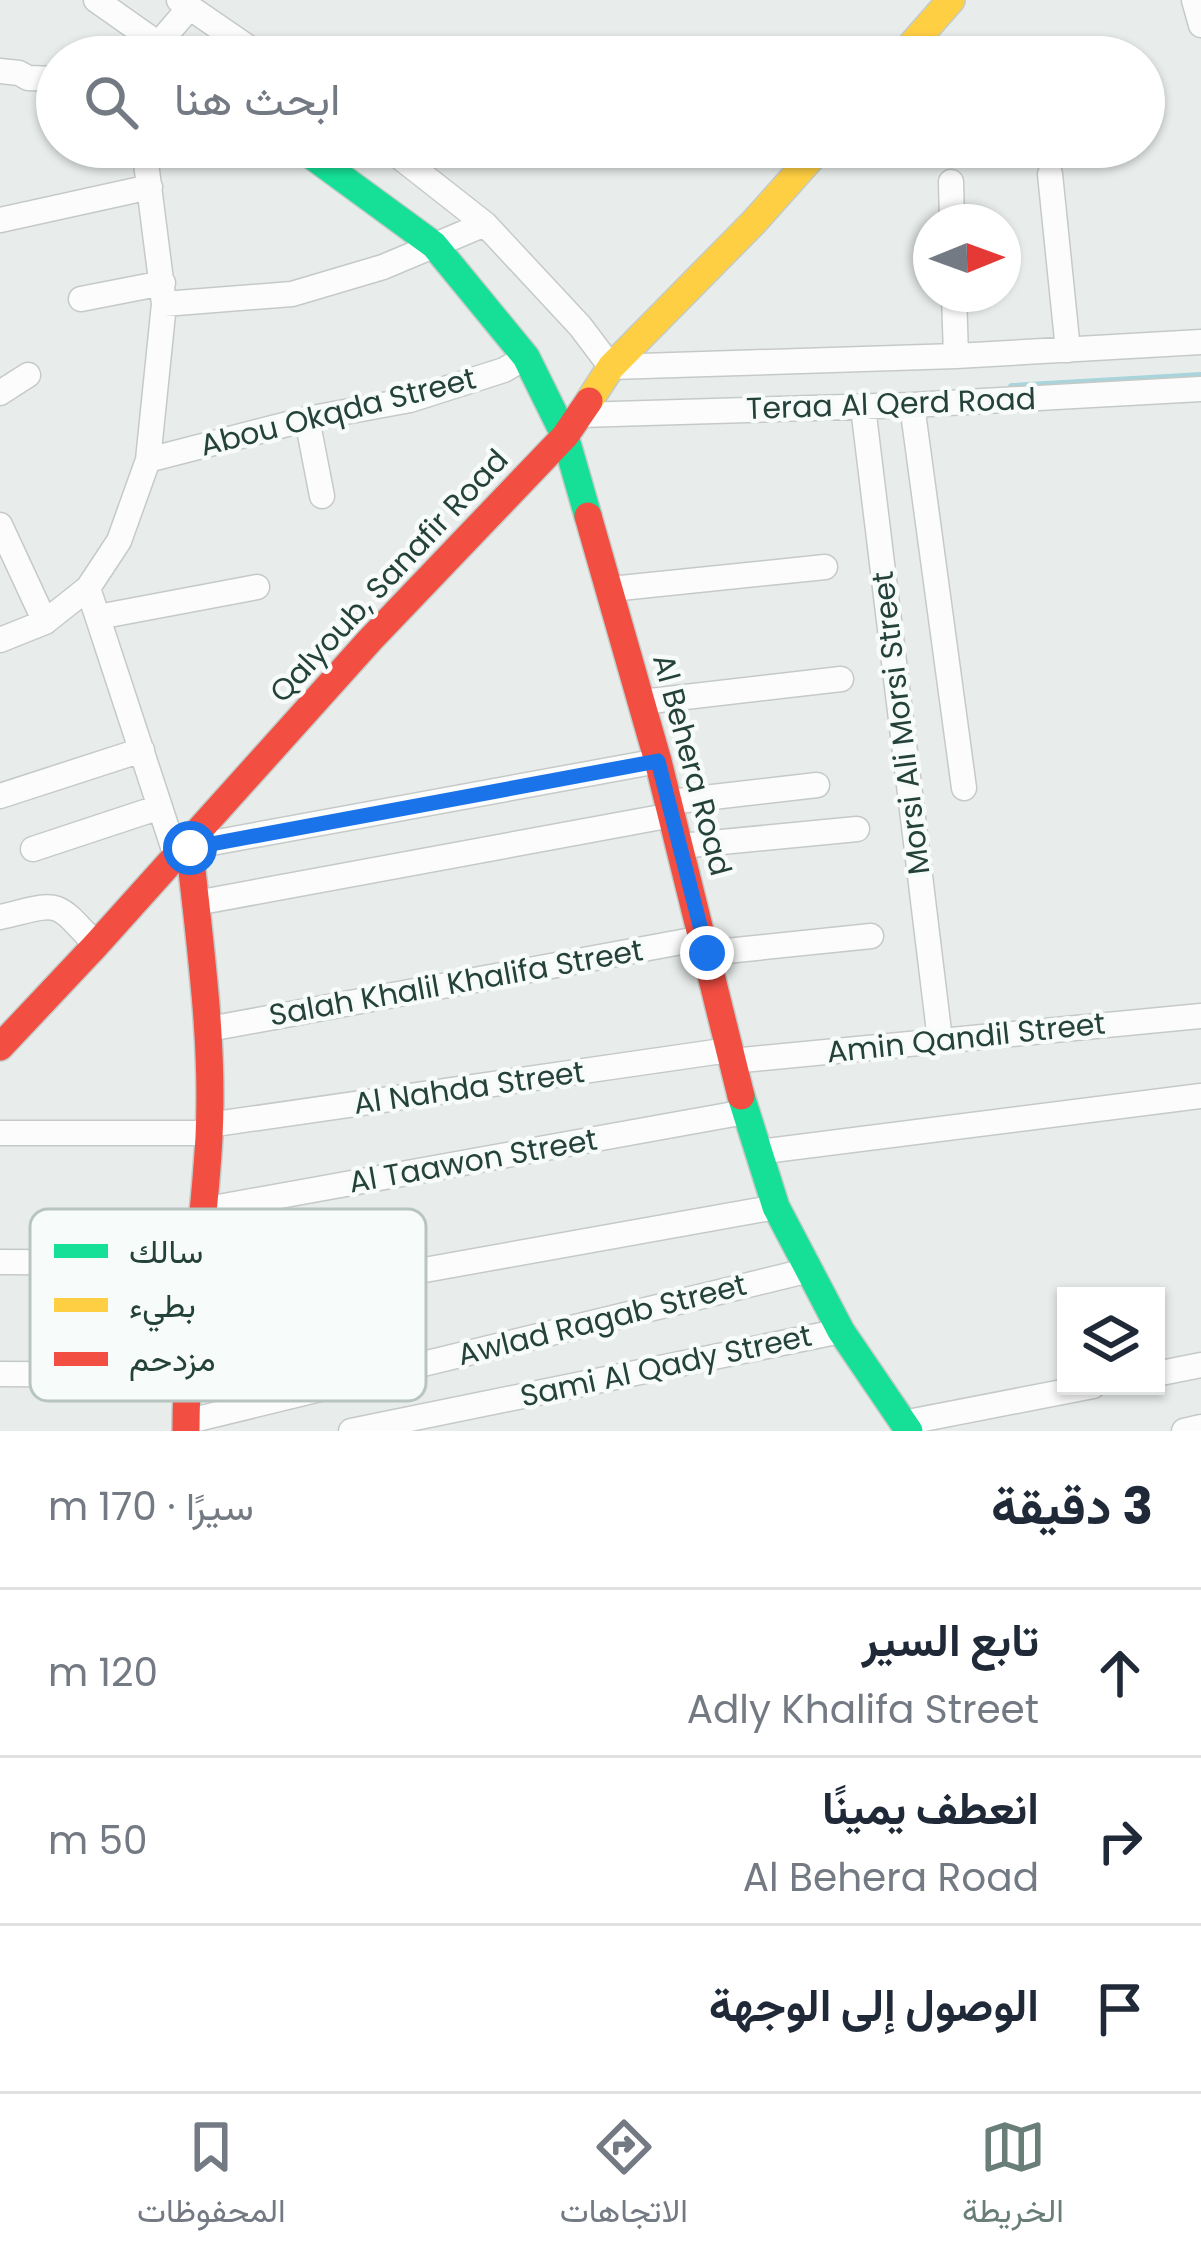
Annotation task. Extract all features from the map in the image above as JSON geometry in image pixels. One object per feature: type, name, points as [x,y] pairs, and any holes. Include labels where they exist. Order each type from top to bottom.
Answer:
[{"type":"street","points":[[96,0],[141,36]]},
{"type":"street","points":[[919,36],[951,0]]},
{"type":"street","points":[[1194,0],[1201,25]]},
{"type":"street","points":[[169,36],[184,4],[231,36]]},
{"type":"street","points":[[0,71],[36,78]]},
{"type":"street","points":[[0,640],[45,622],[88,588],[119,541],[148,460],[163,293],[147,168]]},
{"type":"street","name":"Al Behera Road","points":[[329,168],[434,245],[526,357],[573,426],[730,1056],[776,1207],[841,1330],[906,1427]]},
{"type":"street","points":[[414,168],[485,224],[580,326],[611,367]]},
{"type":"street","name":"Qalyoub, Sanafir Road","points":[[0,1047],[370,640],[573,426],[611,367],[802,168]]},
{"type":"street","points":[[1050,174],[1067,350]]},
{"type":"street","points":[[951,182],[952,204]]},
{"type":"street","points":[[0,220],[150,187]]},
{"type":"street","points":[[81,299],[163,293],[292,294],[382,268],[485,224]]},
{"type":"street","points":[[955,312],[956,356]]},
{"type":"street","name":"Teraa Al Qerd Road","points":[[611,367],[956,356],[1201,342]]},
{"type":"street","name":"Abou Okqda Street","points":[[148,460],[308,419],[410,400],[504,370],[526,357]]},
{"type":"street","points":[[0,393],[28,375]]},
{"type":"street","name":"Teraa Al Qerd Road","points":[[573,426],[1201,389]]},
{"type":"street","points":[[912,405],[964,788]]},
{"type":"street","name":"Morsi Ali Morsi Street","points":[[863,407],[940,1040]]},
{"type":"street","points":[[308,419],[322,496]]},
{"type":"street","points":[[0,525],[45,622]]},
{"type":"street","points":[[611,589],[826,567]]},
{"type":"street","points":[[98,617],[257,586]]},
{"type":"street","points":[[88,588],[160,807],[185,848],[196,903],[209,1029],[209,1129],[202,1209]]},
{"type":"street","points":[[642,702],[842,680]]},
{"type":"street","points":[[0,796],[142,750]]},
{"type":"street","points":[[185,848],[658,761]]},
{"type":"street","points":[[196,903],[670,808],[817,785]]},
{"type":"street","points":[[33,849],[160,807]]},
{"type":"street","points":[[680,846],[857,829]]},
{"type":"street","points":[[0,917],[58,908],[96,945]]},
{"type":"street","name":"Salah Khalil Khalifa Street","points":[[209,1029],[705,946],[871,936]]},
{"type":"street","name":"Amin Qandil Street","points":[[730,1056],[1201,1016]]},
{"type":"street","name":"Al Nahda Street","points":[[0,1132],[209,1129],[730,1056]]},
{"type":"street","points":[[758,1152],[1201,1096]]},
{"type":"street","name":"Al Taawon Street","points":[[208,1209],[745,1112]]},
{"type":"street","points":[[426,1270],[776,1207]]},
{"type":"street","points":[[0,1262],[30,1262]]},
{"type":"street","name":"Awlad Ragab Street","points":[[426,1366],[810,1270]]},
{"type":"street","name":"Sami Al Qady Street","points":[[351,1431],[841,1330]]},
{"type":"street","points":[[1165,1372],[1201,1365]]},
{"type":"street","points":[[0,1374],[30,1374]]},
{"type":"street","points":[[906,1427],[1057,1394]]},
{"type":"street","name":"Awlad Ragab Street","points":[[186,1426],[286,1401]]},
{"type":"street","points":[[1184,1431],[1201,1427]]},
{"type":"waterway","points":[[1012,387],[1201,376]]},
{"type":"traffic: fast","points":[[329,168],[434,245],[526,357],[565,436],[588,516]]},
{"type":"traffic: fast","points":[[741,1096],[776,1207],[841,1331],[909,1431]]},
{"type":"traffic: slow","points":[[919,36],[951,0]]},
{"type":"traffic: slow","points":[[589,401],[611,367],[802,168]]},
{"type":"traffic: jam","points":[[0,1047],[370,640],[565,436],[589,401]]},
{"type":"traffic: jam","points":[[588,516],[658,761],[741,1096]]},
{"type":"traffic: jam","points":[[189,842],[209,1063],[204,1209]]},
{"type":"traffic: jam","points":[[186,1431],[187,1401]]},
{"type":"route","points":[[190,848],[658,761],[707,953]]}]
